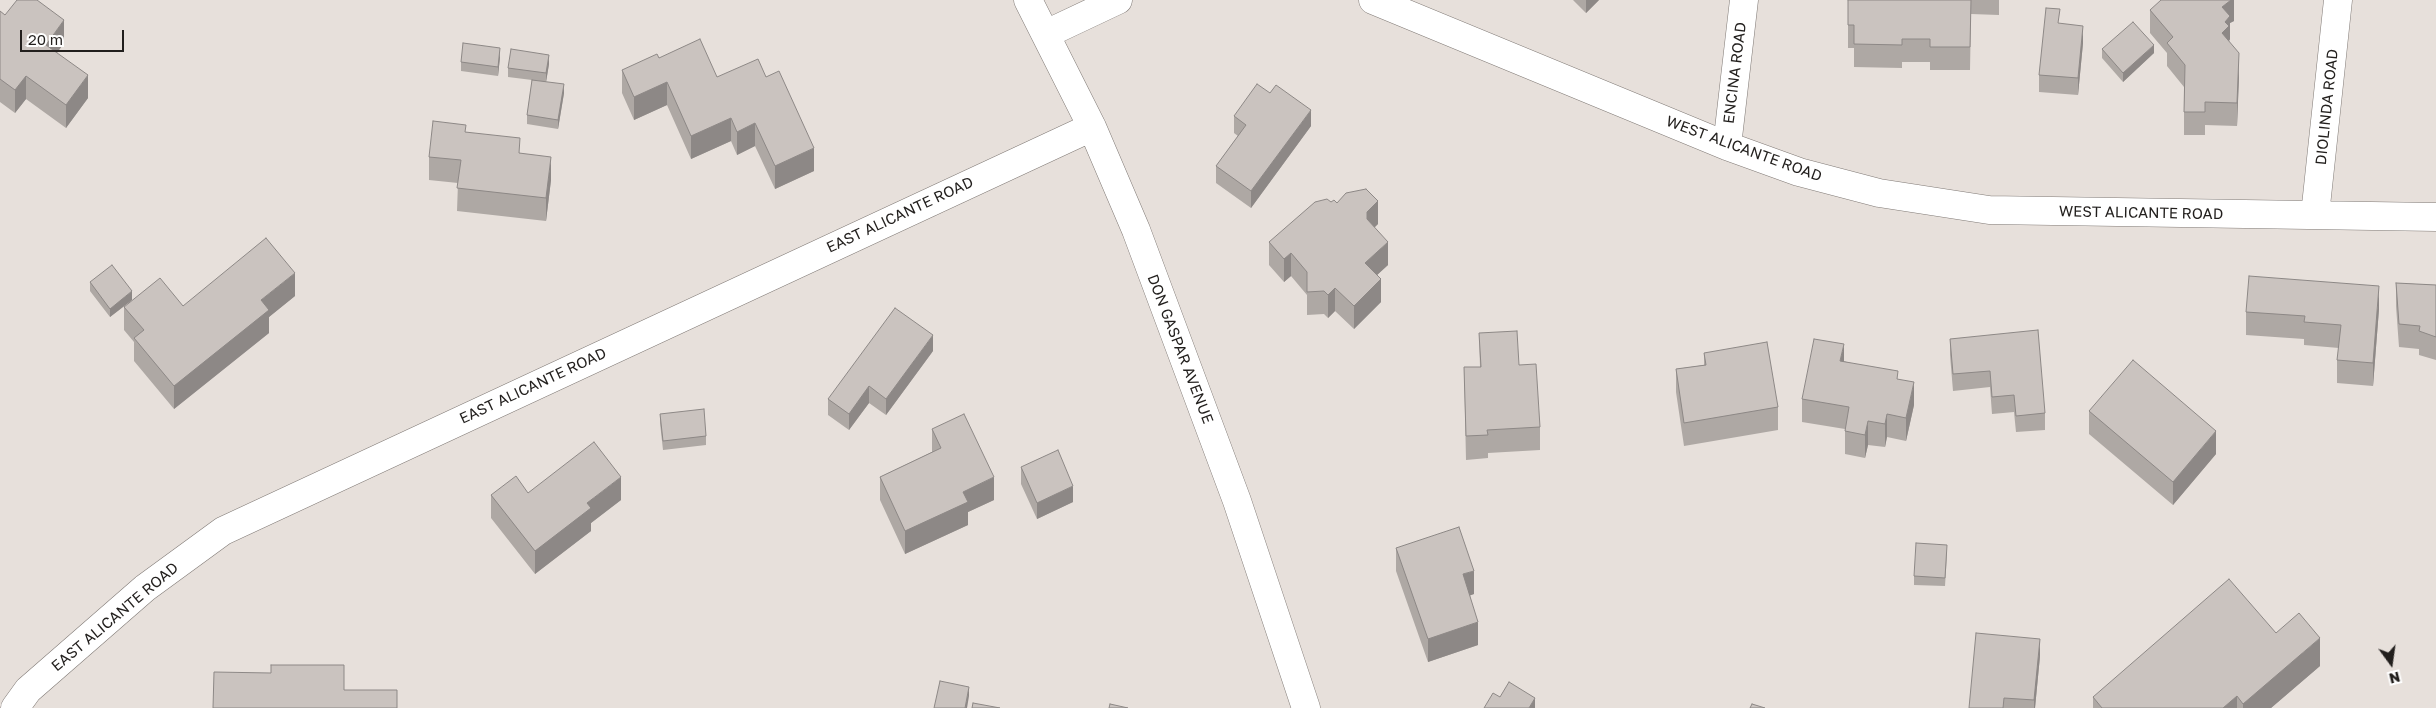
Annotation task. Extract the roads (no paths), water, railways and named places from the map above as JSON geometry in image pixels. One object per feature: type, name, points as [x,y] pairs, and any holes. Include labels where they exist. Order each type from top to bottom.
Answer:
[{"type":"street","name":"DON GASPAR AVENUE","points":[[1028,0],[1092,126],[1136,230],[1234,492],[1306,708]]},
{"type":"street","points":[[1046,34],[1118,0]]},
{"type":"street","name":"WEST ALICANTE ROAD","points":[[1373,0],[1727,146],[1799,172],[1879,193],[1989,210],[2128,214],[2436,217]]},
{"type":"street","name":"ENCINA ROAD","points":[[1727,146],[1744,0]]},
{"type":"street","name":"DIOLINDA ROAD","points":[[2315,215],[2338,0]]},
{"type":"street","name":"EAST ALICANTE ROAD","points":[[15,708],[28,690],[145,588],[224,531],[1092,126]]}]
